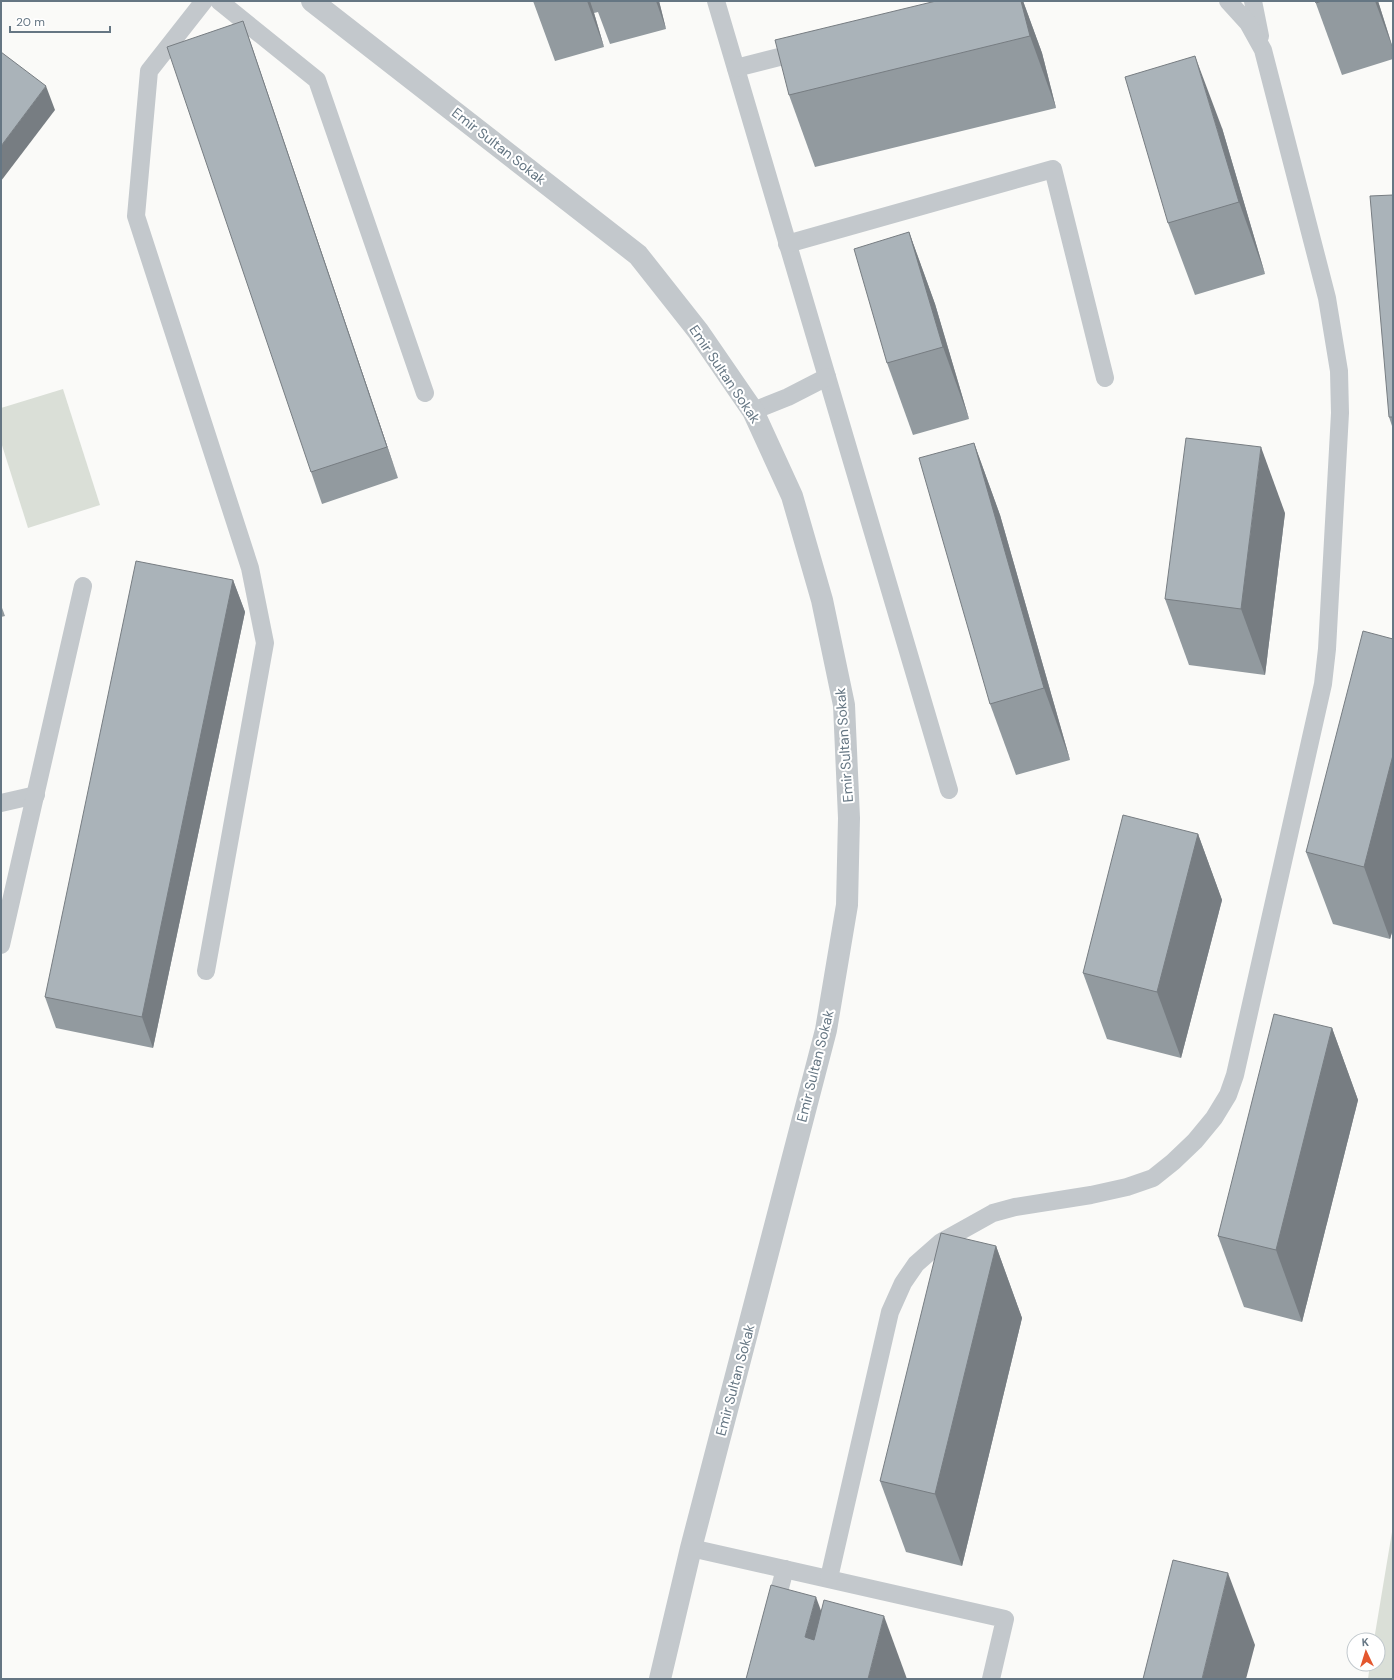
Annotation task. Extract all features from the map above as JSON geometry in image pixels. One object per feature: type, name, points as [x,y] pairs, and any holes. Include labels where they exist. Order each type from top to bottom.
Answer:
[{"type":"street","name":"Emir Sultan Sokak","points":[[312,1],[638,255],[698,331],[753,411],[792,496],[822,600],[844,705],[849,818],[846,905],[826,1030],[691,1548],[660,1679]]},
{"type":"lane","points":[[204,1],[149,71],[136,216],[250,568],[264,643],[206,971]]},
{"type":"lane","points":[[219,1],[317,80],[425,393]]},
{"type":"lane","points":[[716,1],[949,790]]},
{"type":"lane","points":[[1228,1],[1248,23],[1263,50]]},
{"type":"lane","points":[[829,1578],[890,1312],[903,1283],[916,1264],[941,1242],[993,1213],[1015,1207],[1112,1190],[1153,1178],[1195,1141],[1214,1118],[1228,1095],[1235,1075],[1323,684],[1327,641],[1340,412],[1339,371],[1327,298],[1263,50],[1253,1]]},
{"type":"lane","points":[[736,68],[820,47]]},
{"type":"lane","points":[[787,244],[1053,169],[1105,378]]},
{"type":"lane","points":[[753,411],[788,397],[827,377]]},
{"type":"lane","points":[[1,945],[84,586]]},
{"type":"lane","points":[[1,803],[36,795]]},
{"type":"lane","points":[[691,1548],[1005,1619],[991,1679]]},
{"type":"lane","points":[[769,1628],[785,1569]]},
{"type":"shaded area","points":[[63,389],[100,505],[28,528],[1,442],[1,408]]},
{"type":"shaded area","points":[[1393,1526],[1393,1679],[1368,1679],[1369,1672],[1386,1672],[1386,1632],[1375,1632]]},
{"type":"building","points":[[936,1],[1021,1],[1030,36],[789,95],[775,40]]},
{"type":"building","points":[[243,21],[387,447],[311,472],[167,47]]},
{"type":"building","points":[[1,52],[46,86],[1,146]]},
{"type":"building","points":[[1195,56],[1239,202],[1168,223],[1125,77]]},
{"type":"building","points":[[1393,195],[1393,417],[1389,417],[1370,196]]},
{"type":"building","points":[[909,232],[943,347],[887,363],[854,249]]},
{"type":"building","points":[[1186,438],[1261,447],[1241,609],[1165,599]]},
{"type":"building","points":[[974,443],[1044,688],[990,704],[919,458]]},
{"type":"building","points":[[136,561],[233,580],[142,1017],[45,997]]},
{"type":"building","points":[[1363,631],[1393,639],[1393,755],[1364,867],[1306,852]]},
{"type":"building","points":[[1123,815],[1198,834],[1157,992],[1083,973]]},
{"type":"building","points":[[1274,1014],[1332,1028],[1276,1250],[1218,1236]]},
{"type":"building","points":[[941,1233],[996,1246],[935,1494],[880,1481]]},
{"type":"building","points":[[1173,1560],[1228,1573],[1202,1679],[1143,1679]]},
{"type":"building","points":[[771,1585],[816,1597],[805,1637],[814,1640],[824,1600],[884,1616],[868,1679],[746,1679]]}]
